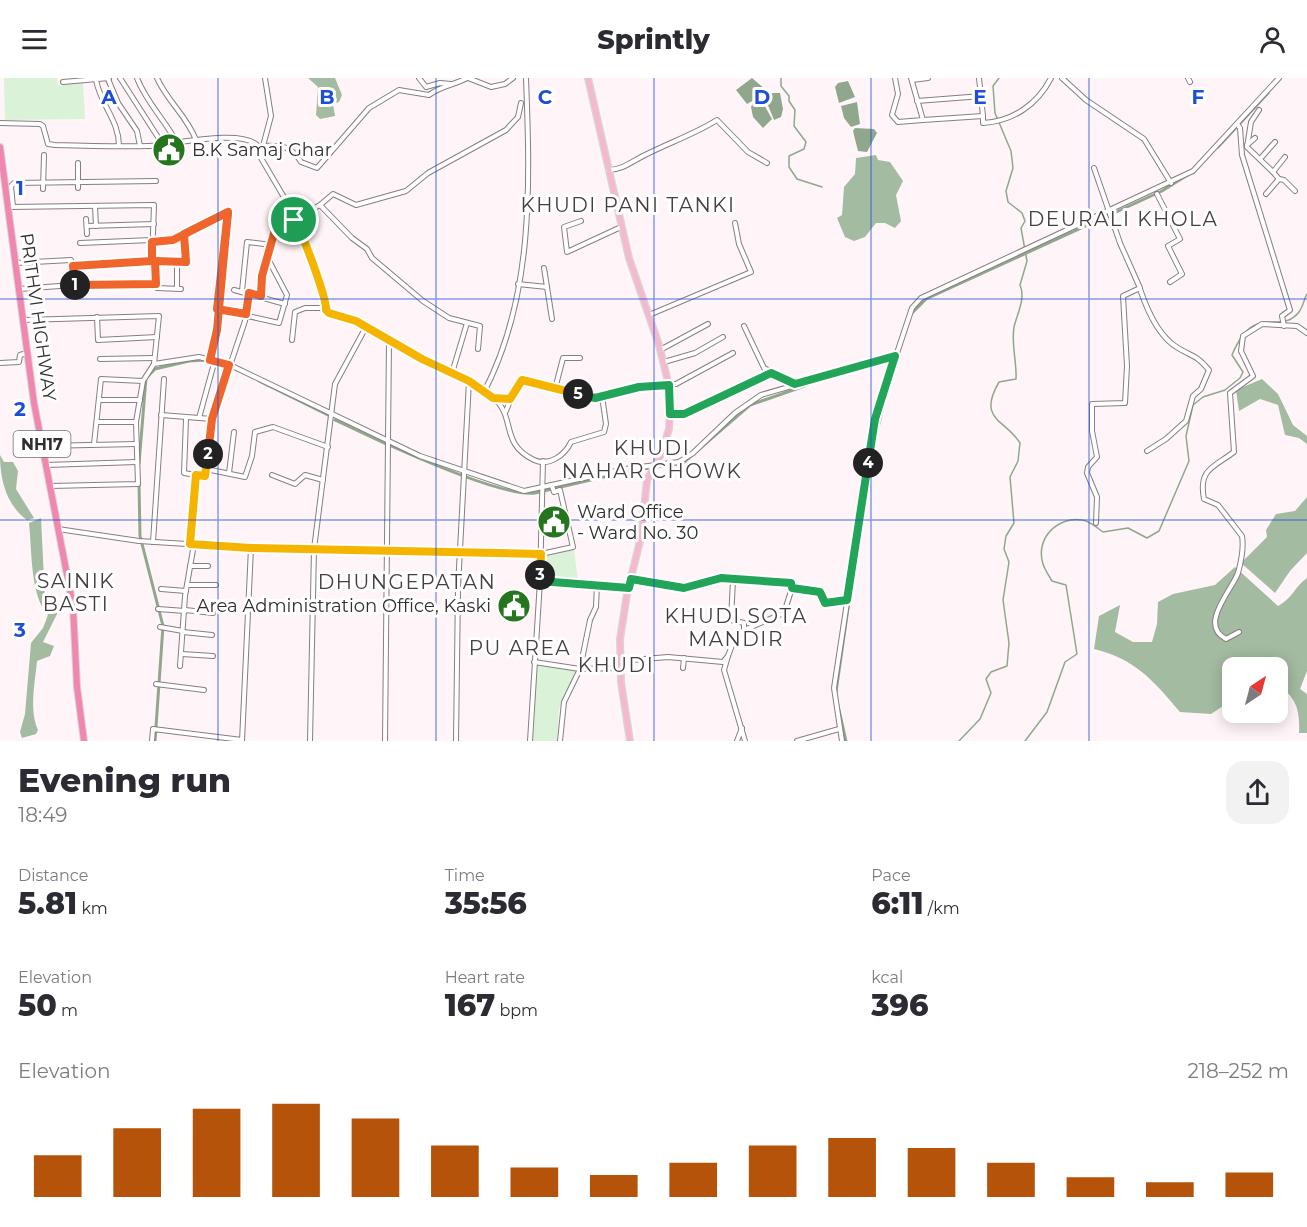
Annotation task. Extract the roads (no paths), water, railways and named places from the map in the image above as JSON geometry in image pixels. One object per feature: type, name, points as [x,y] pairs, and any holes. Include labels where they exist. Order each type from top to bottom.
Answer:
[{"type":"highway","name":"PRITHVI HIGHWAY","points":[[0,147],[11,207],[15,263],[27,352],[42,446],[73,606],[78,695],[84,741]]},
{"type":"main road","points":[[588,78],[621,227],[669,385],[669,429],[647,480],[641,537],[620,639],[619,668],[630,741]]},
{"type":"street","points":[[63,82],[107,78],[118,103],[137,131],[140,146]]},
{"type":"street","points":[[120,78],[163,145]]},
{"type":"street","points":[[136,78],[142,94],[164,120],[177,143]]},
{"type":"street","points":[[157,78],[168,98],[190,124],[196,140]]},
{"type":"street","points":[[265,78],[271,116],[261,146],[261,158],[285,199],[292,219],[300,229],[319,288],[326,298],[325,308],[329,313],[356,321],[388,341],[469,381],[493,398],[506,411]]},
{"type":"street","points":[[419,78],[426,87],[440,83],[456,84]]},
{"type":"street","points":[[0,123],[40,124],[43,126],[45,140],[55,145],[140,146],[196,140],[244,140],[261,146],[288,147],[295,151],[301,162],[317,168],[377,102],[399,90],[429,95],[439,88],[456,84],[467,78],[491,87],[505,84],[513,78]]},
{"type":"street","points":[[484,392],[502,358],[527,235],[529,200],[526,78]]},
{"type":"street","points":[[895,78],[898,94],[892,115],[896,122],[983,116]]},
{"type":"street","points":[[923,120],[911,79],[928,78]]},
{"type":"street","points":[[979,78],[983,123],[998,122],[1013,117],[1038,98],[1051,78]]},
{"type":"street","points":[[1062,78],[1086,100],[1144,140],[1170,183]]},
{"type":"street","points":[[842,741],[834,688],[847,600],[875,419],[906,320],[921,298],[1111,213],[1193,171],[1239,128],[1279,78]]},
{"type":"street","points":[[96,80],[98,91],[119,130],[119,146]]},
{"type":"street","points":[[917,101],[982,96]]},
{"type":"street","points":[[292,219],[320,205],[333,194],[356,205],[406,191],[428,173],[506,130],[518,117],[521,103]]},
{"type":"street","points":[[1259,110],[1253,116],[1247,145],[1279,179],[1284,180],[1295,191]]},
{"type":"street","points":[[607,170],[625,167],[645,155],[696,133],[717,120],[748,152],[767,163]]},
{"type":"street","points":[[1239,128],[1248,134]]},
{"type":"street","points":[[1239,128],[1242,155],[1290,310],[1282,316],[1284,326]]},
{"type":"street","points":[[1247,145],[1255,138]]},
{"type":"street","points":[[1260,159],[1275,142]]},
{"type":"street","points":[[43,189],[44,155]]},
{"type":"street","points":[[1273,172],[1285,157]]},
{"type":"street","points":[[78,163],[78,188]]},
{"type":"street","points":[[1094,168],[1120,243],[1157,326],[1168,340],[1178,348],[1196,356],[1209,370],[1201,389],[1193,396],[1186,421],[1166,440],[1147,451]]},
{"type":"street","points":[[1266,194],[1279,179]]},
{"type":"street","points":[[156,181],[11,184],[11,207],[153,205],[156,208],[152,241],[157,288],[179,288],[177,261]]},
{"type":"street","points":[[1157,195],[1180,238],[1168,246],[1182,274],[1170,282]]},
{"type":"street","points":[[320,205],[352,238],[367,249],[372,258],[423,301],[449,318],[480,326],[478,349]]},
{"type":"street","points":[[95,206],[96,226]]},
{"type":"street","points":[[261,296],[267,257],[279,215],[287,207]]},
{"type":"street","points":[[80,243],[173,240],[228,212],[217,309],[217,330],[210,360]]},
{"type":"street","points":[[86,219],[87,234]]},
{"type":"street","points":[[581,221],[564,227],[567,252],[621,227]]},
{"type":"street","points":[[649,315],[751,272],[739,244],[735,223]]},
{"type":"street","points":[[87,226],[154,224]]},
{"type":"street","points":[[73,266],[154,261],[186,262],[184,234]]},
{"type":"street","points":[[242,291],[247,242],[272,245]]},
{"type":"street","points":[[217,309],[279,323],[287,295],[267,257]]},
{"type":"street","points":[[15,263],[71,260],[74,285]]},
{"type":"street","points":[[544,268],[552,319]]},
{"type":"street","points":[[19,289],[74,285],[156,284]]},
{"type":"street","points":[[518,284],[547,287]]},
{"type":"street","points":[[1096,523],[1097,497],[1087,473],[1088,467],[1097,457],[1092,431],[1092,404],[1125,403],[1127,366],[1123,296],[1140,288]]},
{"type":"street","points":[[234,290],[285,304]]},
{"type":"street","points":[[186,419],[184,473],[205,476],[212,419],[246,314],[249,293]]},
{"type":"street","points":[[292,340],[295,312],[306,308],[325,308]]},
{"type":"street","points":[[23,320],[159,315],[154,364],[142,381],[136,422],[138,484],[50,486]]},
{"type":"street","points":[[97,317],[98,339],[157,337]]},
{"type":"street","points":[[453,373],[467,323]]},
{"type":"street","points":[[660,350],[708,324]]},
{"type":"street","points":[[1239,632],[1226,639],[1222,637],[1216,628],[1216,618],[1217,610],[1238,575],[1242,536],[1218,505],[1204,499],[1203,479],[1208,468],[1234,452],[1230,393],[1253,376],[1241,351],[1244,336],[1262,324],[1297,326],[1307,333]]},
{"type":"street","points":[[744,326],[759,361],[771,373],[795,384]]},
{"type":"street","points":[[310,741],[314,549],[335,384],[366,327]]},
{"type":"street","points":[[664,363],[695,353],[723,337]]},
{"type":"street","points":[[385,741],[388,341]]},
{"type":"street","points":[[0,363],[19,362],[20,355],[27,352]]},
{"type":"street","points":[[602,396],[606,424],[604,432],[571,442],[562,456],[543,461],[535,460],[514,445],[506,411],[510,399],[522,380],[595,398],[602,396],[639,387],[676,384],[733,353]]},
{"type":"street","points":[[154,364],[184,358],[210,360],[229,365],[388,442],[463,474],[524,491],[624,469],[653,468],[687,458],[750,401],[795,384],[895,356]]},
{"type":"street","points":[[100,359],[154,358]]},
{"type":"street","points":[[555,389],[563,358],[580,358]]},
{"type":"street","points":[[199,418],[213,367]]},
{"type":"street","points":[[670,414],[691,412],[771,373]]},
{"type":"street","points":[[94,444],[101,400],[101,379],[142,381]]},
{"type":"street","points":[[153,542],[165,379]]},
{"type":"street","points":[[456,741],[459,552],[469,381]]},
{"type":"street","points":[[493,398],[510,399]]},
{"type":"street","points":[[101,400],[140,399]]},
{"type":"street","points":[[161,415],[186,419],[212,419]]},
{"type":"street","points":[[98,422],[136,422]]},
{"type":"street","points":[[206,469],[245,477],[252,456],[255,432],[273,427],[328,447]]},
{"type":"street","points":[[229,473],[234,432]]},
{"type":"street","points":[[42,446],[137,444]]},
{"type":"street","points":[[530,741],[540,581],[543,461]]},
{"type":"street","points":[[46,465],[137,462]]},
{"type":"street","points":[[180,666],[196,475]]},
{"type":"street","points":[[273,476],[295,484],[305,476],[323,480]]},
{"type":"street","points":[[58,529],[153,542],[251,548],[541,554],[573,547],[560,490],[554,492],[552,486]]},
{"type":"street","points":[[152,741],[153,729],[242,741],[251,548]]},
{"type":"street","points":[[190,566],[208,566]]},
{"type":"street","points":[[631,579],[684,588],[721,578],[776,580],[793,584],[794,588],[820,592],[825,603],[847,600]]},
{"type":"street","points":[[733,580],[731,620],[752,625]]},
{"type":"street","points":[[540,581],[629,588]]},
{"type":"street","points":[[560,741],[564,702],[580,669],[590,620],[596,607],[597,584]]},
{"type":"street","points":[[187,585],[216,585]]},
{"type":"street","points":[[745,741],[724,664],[735,640],[744,630],[784,613],[794,588]]},
{"type":"street","points":[[161,589],[186,591]]},
{"type":"street","points":[[158,609],[213,613]]},
{"type":"street","points":[[744,623],[744,630]]},
{"type":"street","points":[[160,627],[212,635]]},
{"type":"street","points":[[182,654],[213,656]]},
{"type":"street","points":[[683,669],[684,658]]},
{"type":"street","points":[[620,661],[684,658],[724,664]]},
{"type":"street","points":[[534,662],[580,669],[619,668]]},
{"type":"street","points":[[156,684],[204,690]]},
{"type":"street","points":[[737,741],[742,727]]},
{"type":"street","points":[[797,741],[839,729]]},
{"type":"waterway","points":[[781,78],[781,86],[789,96],[789,101],[795,110],[794,126],[806,142],[804,149],[789,156],[789,167],[797,179],[822,187]]},
{"type":"waterway","name":"DEURALI KHOLA","points":[[959,741],[980,719],[991,693],[986,679],[991,672],[1007,666],[1009,643],[1003,600],[1009,562],[1004,549],[1006,536],[1014,523],[1010,477],[1018,461],[1020,443],[996,418],[991,404],[999,382],[1016,379],[1013,333],[1022,301],[1020,285],[1027,261],[1021,228],[1025,221],[1022,213],[1008,202],[1006,191],[1013,168],[1011,151],[995,113],[993,86],[999,78]]},
{"type":"waterway","points":[[1218,147],[1268,93]]},
{"type":"waterway","points":[[912,313],[926,299],[1162,191],[1189,174]]},
{"type":"waterway","points":[[1025,741],[1047,712],[1065,662],[1077,654],[1066,585],[1052,581],[1043,564],[1041,555],[1045,538],[1057,526],[1073,520],[1088,522],[1103,532],[1128,528],[1147,538],[1159,531],[1189,461],[1186,436],[1193,405],[1203,397],[1225,390],[1240,378],[1243,372],[1232,355],[1249,329],[1258,324],[1291,319],[1299,312],[1307,294]]},
{"type":"waterway","points":[[139,464],[146,378],[155,369],[189,361],[206,360],[226,367]]},
{"type":"waterway","points":[[389,445],[484,483],[522,493],[535,493],[629,471],[683,463],[750,405],[842,373]]},
{"type":"waterway","points":[[870,460],[890,379]]},
{"type":"waterway","points":[[259,381],[330,416]]},
{"type":"waterway","points":[[335,420],[386,444]]},
{"type":"waterway","points":[[139,483],[140,536],[163,626],[155,741]]},
{"type":"waterway","points":[[836,692],[850,594]]},
{"type":"waterway","points":[[839,710],[846,741]]},
{"type":"place","name":"B.K Samaj Ghar","points":[[169,150]]},
{"type":"place","name":"Ward Office - Ward No. 30","points":[[554,522]]},
{"type":"place","name":"Area Administration Office, Kaski","points":[[514,606]]},
{"type":"district","name":"KHUDI PANI TANKI","points":[[628,205]]},
{"type":"district","name":"DEURALI KHOLA","points":[[1123,219]]},
{"type":"district","name":"KHUDI NAHAR CHOWK","points":[[652,460]]},
{"type":"district","name":"DHUNGEPATAN","points":[[407,582]]},
{"type":"district","name":"SAINIK BASTI","points":[[76,592]]},
{"type":"district","name":"KHUDI SOTA MANDIR","points":[[736,628]]},
{"type":"district","name":"PU AREA","points":[[520,648]]},
{"type":"district","name":"KHUDI","points":[[616,665]]}]
